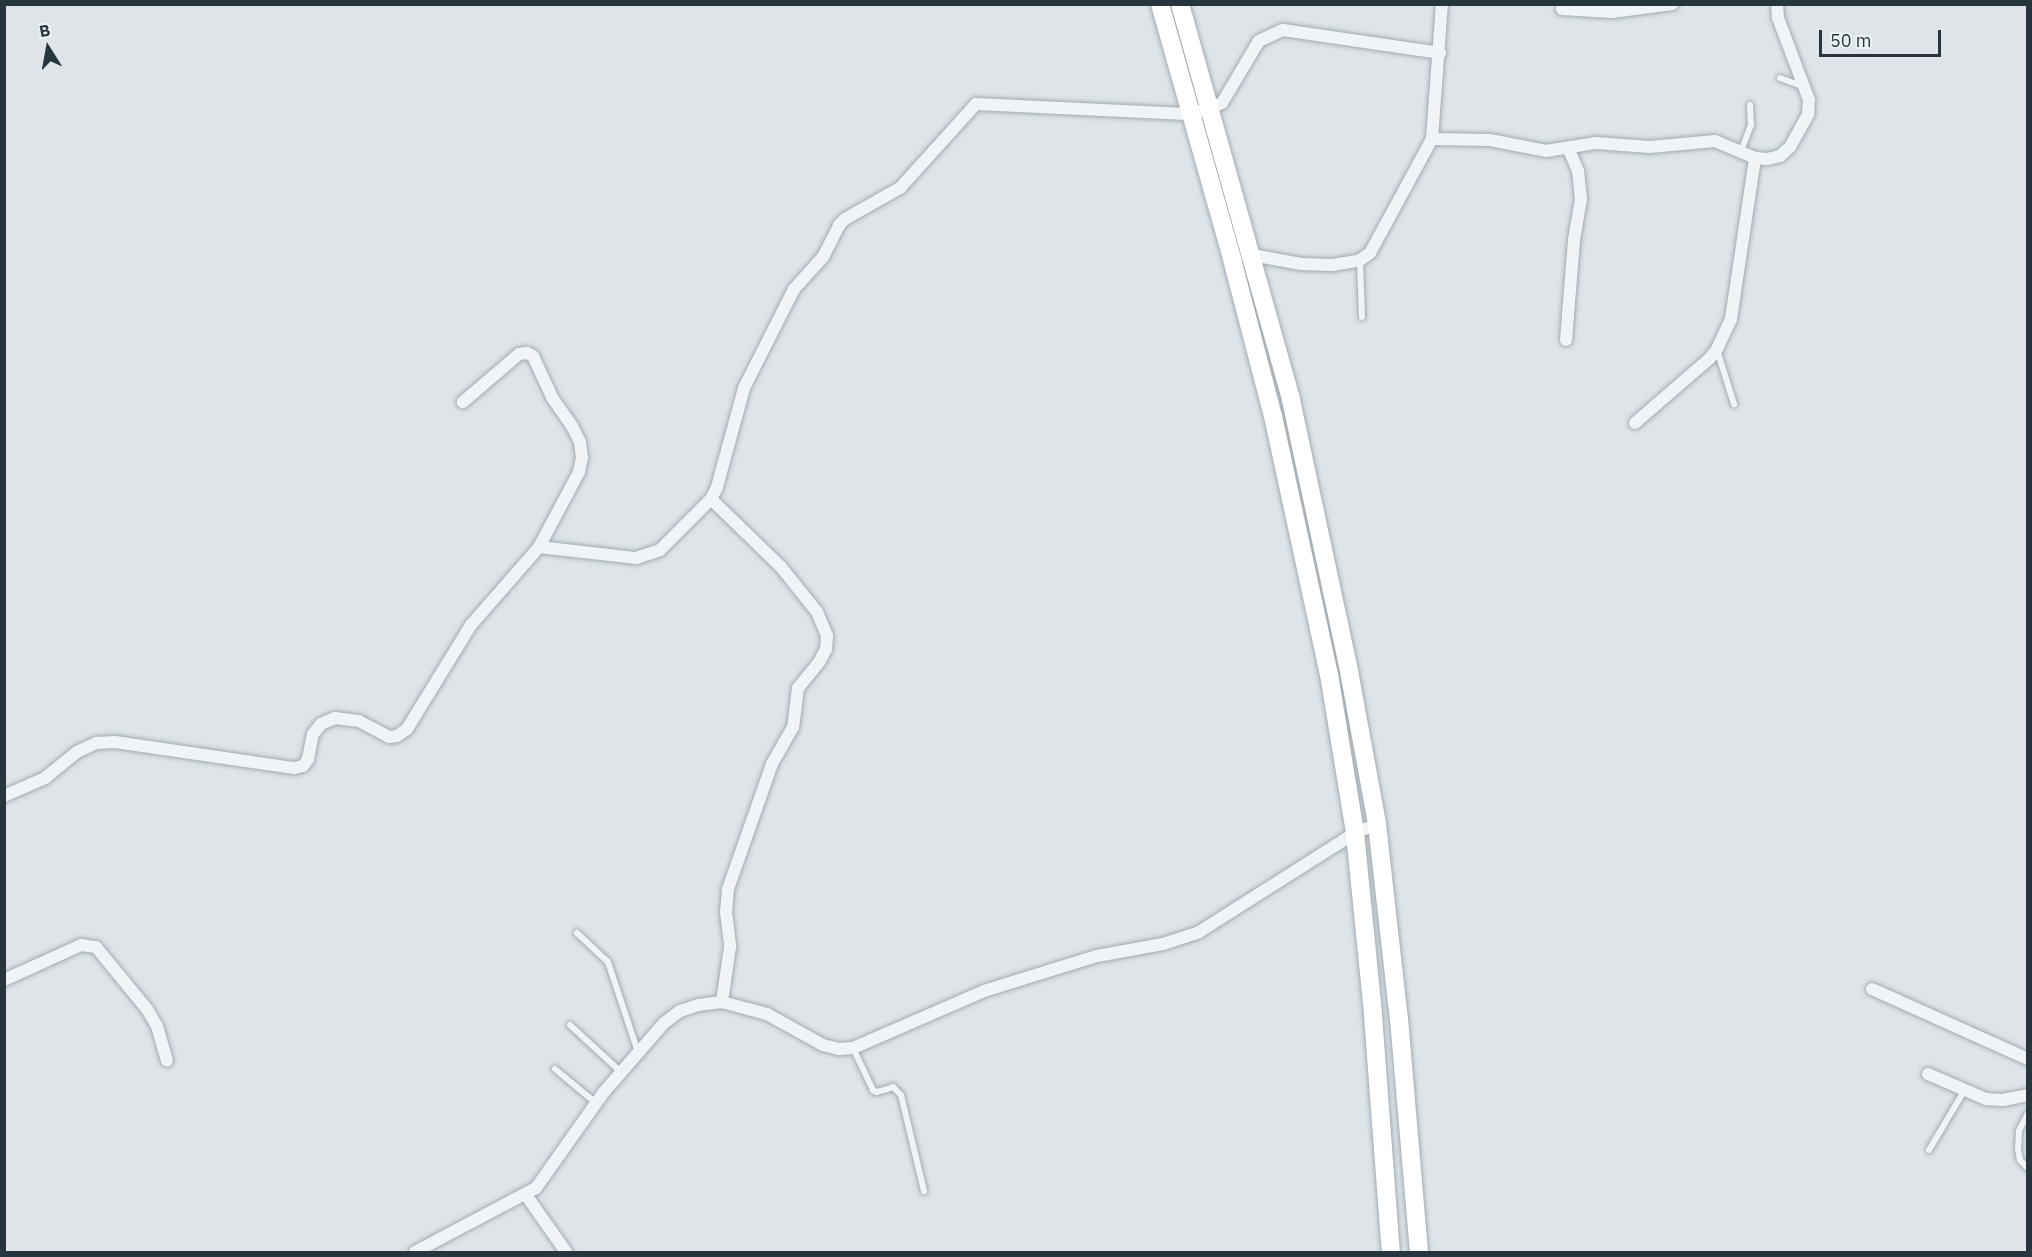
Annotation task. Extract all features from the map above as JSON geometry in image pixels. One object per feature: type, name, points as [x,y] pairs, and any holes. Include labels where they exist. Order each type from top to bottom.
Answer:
[{"type":"street","points":[[1160,4],[1273,416],[1329,674],[1354,833],[1372,1002],[1391,1252]]},
{"type":"street","points":[[1180,4],[1291,400],[1349,671],[1377,824],[1399,1019],[1419,1252]]},
{"type":"street","points":[[1252,255],[1301,264],[1333,265],[1360,260],[1370,253],[1432,139],[1442,4]]},
{"type":"street","points":[[1562,9],[1612,12],[1672,4]]},
{"type":"street","points":[[1432,139],[1490,140],[1546,151],[1596,143],[1650,147],[1704,140],[1715,141],[1755,158],[1767,159],[1780,156],[1790,147],[1808,114],[1809,100],[1782,31],[1777,4]]},
{"type":"street","points":[[539,547],[636,558],[648,557],[660,550],[711,499],[717,487],[744,388],[794,289],[823,257],[845,219],[900,188],[976,104],[1192,114],[1222,103],[1260,41],[1283,30],[1440,52]]},
{"type":"street","points":[[1566,340],[1574,240],[1581,199],[1578,171],[1568,148]]},
{"type":"street","points":[[1635,423],[1717,349],[1734,309],[1755,158]]},
{"type":"street","points":[[4,796],[45,778],[77,752],[96,743],[115,742],[294,768],[303,766],[308,759],[314,734],[321,724],[335,718],[353,719],[389,736],[402,733],[471,625],[539,547],[579,472],[582,458],[580,442],[572,426],[552,397],[533,356],[527,353],[519,354],[463,402]]},
{"type":"street","points":[[711,499],[781,567],[817,612],[827,636],[826,649],[820,661],[798,688],[793,727],[772,764],[728,889],[726,912],[730,947],[722,1002]]},
{"type":"street","points":[[415,1252],[526,1195],[545,1179],[596,1103],[664,1023],[680,1011],[698,1005],[722,1002],[767,1014],[823,1045],[838,1049],[853,1047],[984,991],[1097,956],[1163,944],[1199,932],[1354,833],[1377,824]]},
{"type":"street","points":[[4,980],[81,945],[96,947],[147,1009],[157,1026],[167,1061]]},
{"type":"street","points":[[1872,989],[2028,1059]]},
{"type":"street","points":[[1928,1074],[1986,1099],[2003,1100],[2028,1095]]},
{"type":"street","points":[[526,1195],[566,1252]]},
{"type":"lane","points":[[1780,78],[1806,88]]},
{"type":"lane","points":[[1741,151],[1751,125],[1750,105]]},
{"type":"lane","points":[[1360,260],[1362,317]]},
{"type":"lane","points":[[1717,349],[1734,404]]},
{"type":"lane","points":[[577,933],[608,962],[638,1053]]},
{"type":"lane","points":[[570,1025],[621,1072]]},
{"type":"lane","points":[[853,1047],[873,1090],[877,1092],[893,1087],[901,1095],[924,1191]]},
{"type":"lane","points":[[555,1069],[596,1103]]},
{"type":"lane","points":[[1929,1149],[1964,1091]]},
{"type":"lane","points":[[2028,1113],[2019,1131],[2018,1149],[2020,1160],[2028,1168]]}]
